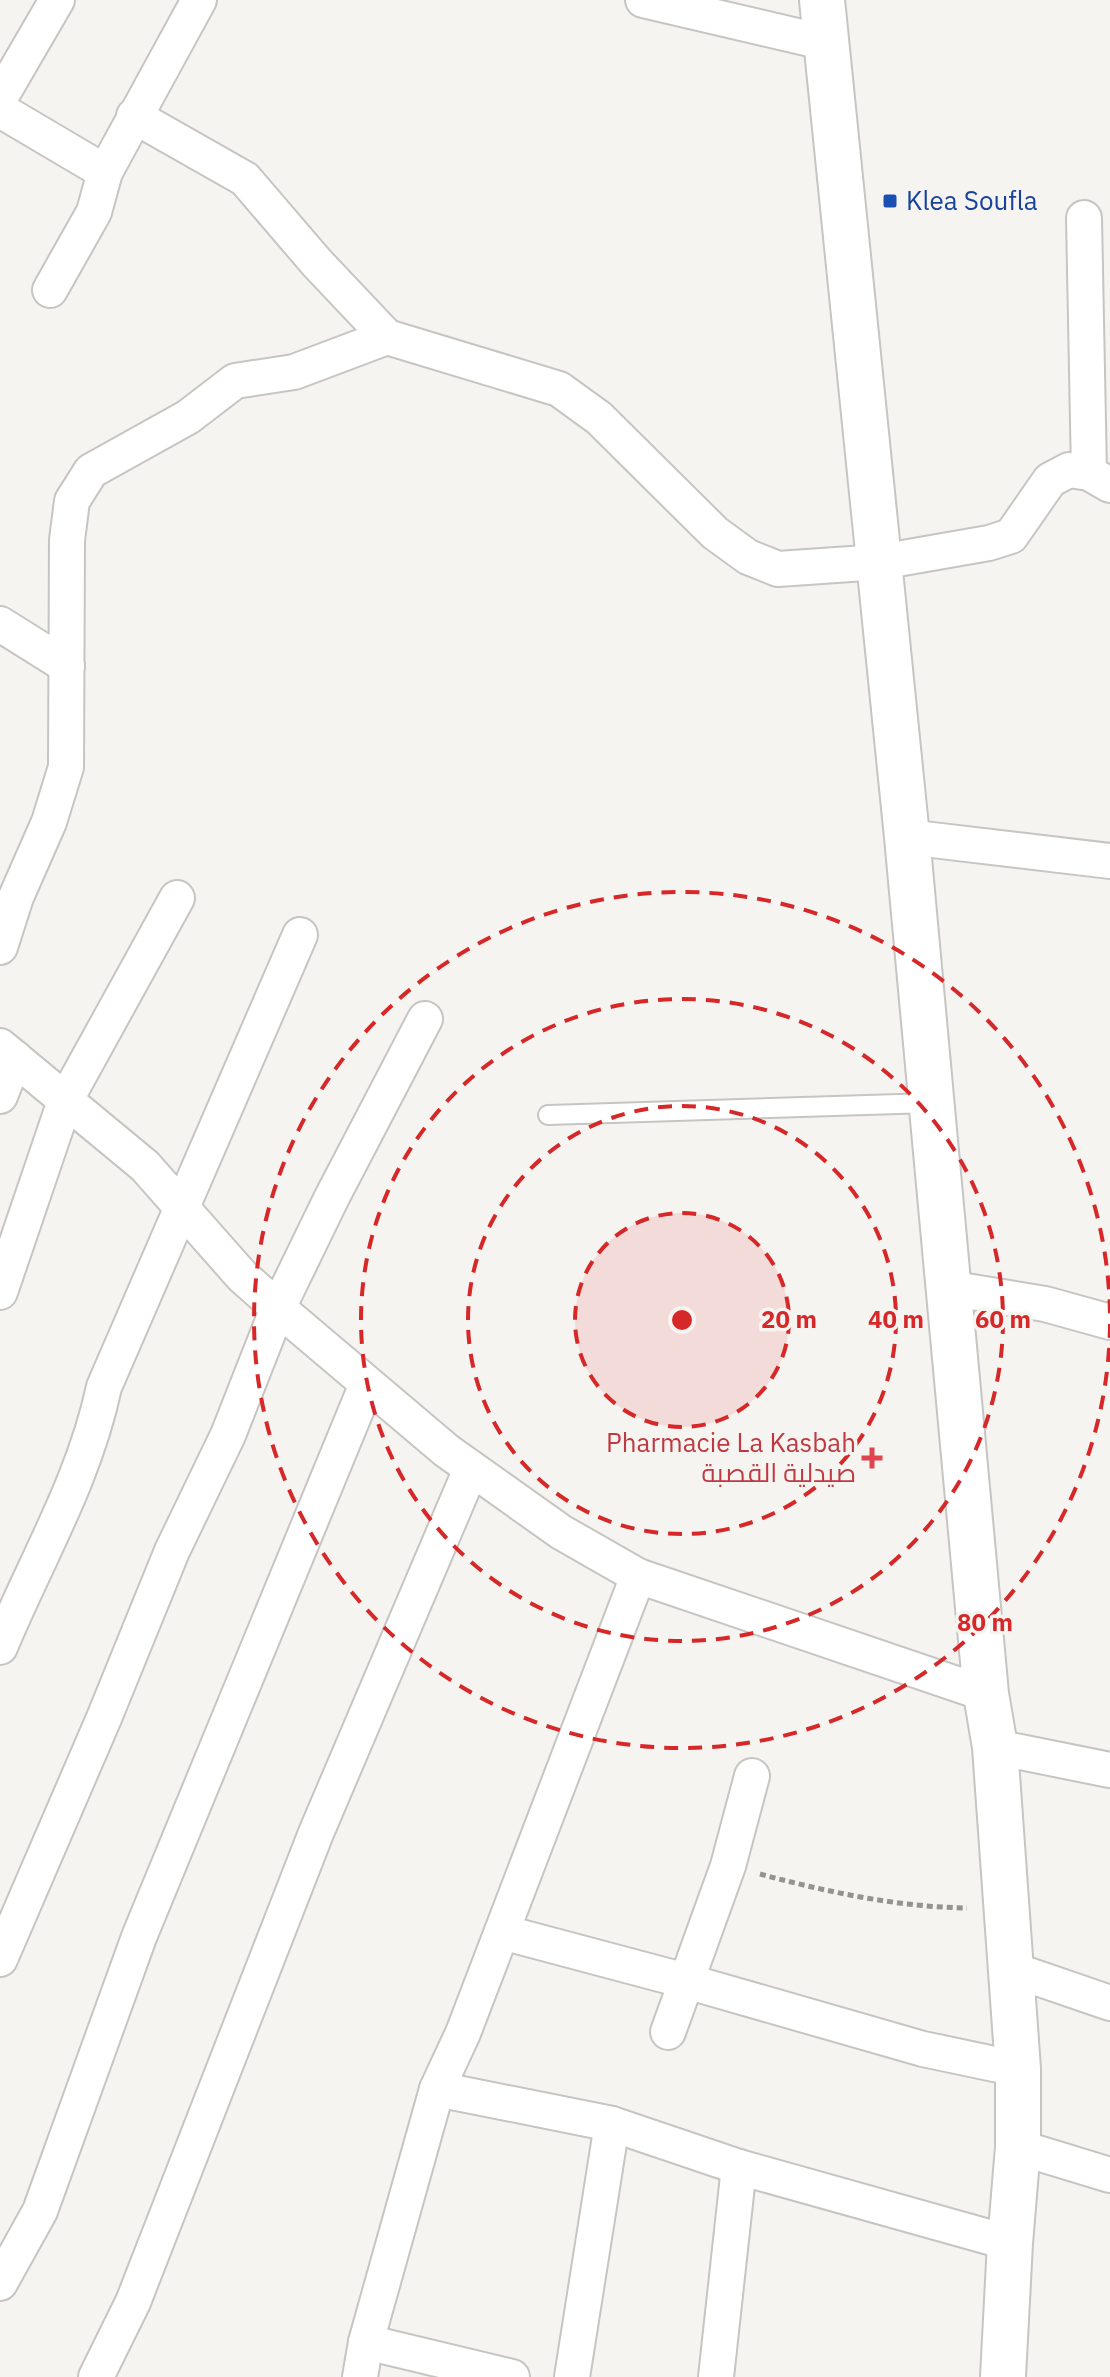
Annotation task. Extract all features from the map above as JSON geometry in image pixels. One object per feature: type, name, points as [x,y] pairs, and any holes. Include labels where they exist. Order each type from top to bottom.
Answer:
[{"type":"main road","points":[[822,0],[907,837],[986,1694],[995,1747],[1018,2069],[1018,2147],[1003,2377]]},
{"type":"street","points":[[0,98],[57,0]]},
{"type":"street","points":[[50,290],[94,212],[105,172],[199,0]]},
{"type":"street","points":[[643,0],[827,43]]},
{"type":"street","points":[[0,110],[105,172]]},
{"type":"street","points":[[134,116],[245,179],[317,263],[387,337],[559,389],[599,418],[715,533],[748,557],[778,569],[880,562],[989,543],[1011,536],[1050,480],[1069,470],[1100,479],[1084,218]]},
{"type":"street","points":[[0,947],[16,897],[49,822],[66,767],[67,540],[72,501],[91,471],[188,417],[235,381],[294,372],[387,337]]},
{"type":"street","points":[[0,624],[67,666]]},
{"type":"street","points":[[907,837],[1110,861]]},
{"type":"street","points":[[0,1292],[65,1101],[177,898]]},
{"type":"street","points":[[3,1633],[77,1479],[94,1432],[104,1387],[300,935]]},
{"type":"street","points":[[0,1959],[172,1551],[228,1435],[278,1308],[425,1019]]},
{"type":"street","points":[[8,1052],[145,1166],[242,1276],[278,1308],[471,1469],[561,1532],[638,1576],[986,1694]]},
{"type":"street","points":[[0,1096],[8,1052]]},
{"type":"street","points":[[948,1288],[1106,1311]]},
{"type":"street","points":[[0,2283],[40,2211],[139,1937],[367,1384]]},
{"type":"street","points":[[96,2377],[133,2302],[316,1833],[471,1469]]},
{"type":"street","points":[[360,2377],[366,2342],[437,2089],[463,2033],[638,1576]]},
{"type":"street","points":[[995,1747],[1110,1770]]},
{"type":"street","points":[[668,2032],[728,1866],[752,1776]]},
{"type":"street","points":[[502,1932],[923,2049],[1018,2069]]},
{"type":"street","points":[[1011,1969],[1110,2003]]},
{"type":"street","points":[[437,2089],[612,2124],[739,2167],[1010,2243]]},
{"type":"street","points":[[572,2377],[612,2124]]},
{"type":"street","points":[[1018,2147],[1110,2175]]},
{"type":"street","points":[[716,2377],[739,2167]]},
{"type":"street","points":[[366,2342],[512,2377]]},
{"type":"lane","points":[[548,1115],[931,1103]]},
{"type":"path","points":[[728,1866],[814,1888],[938,1908],[1007,1909]]},
{"type":"place","name":"Klea Soufla","points":[[890,201]]},
{"type":"place","name":"Pharmacie La Kasbah صيدلية القصبة","points":[[872,1458]]}]
